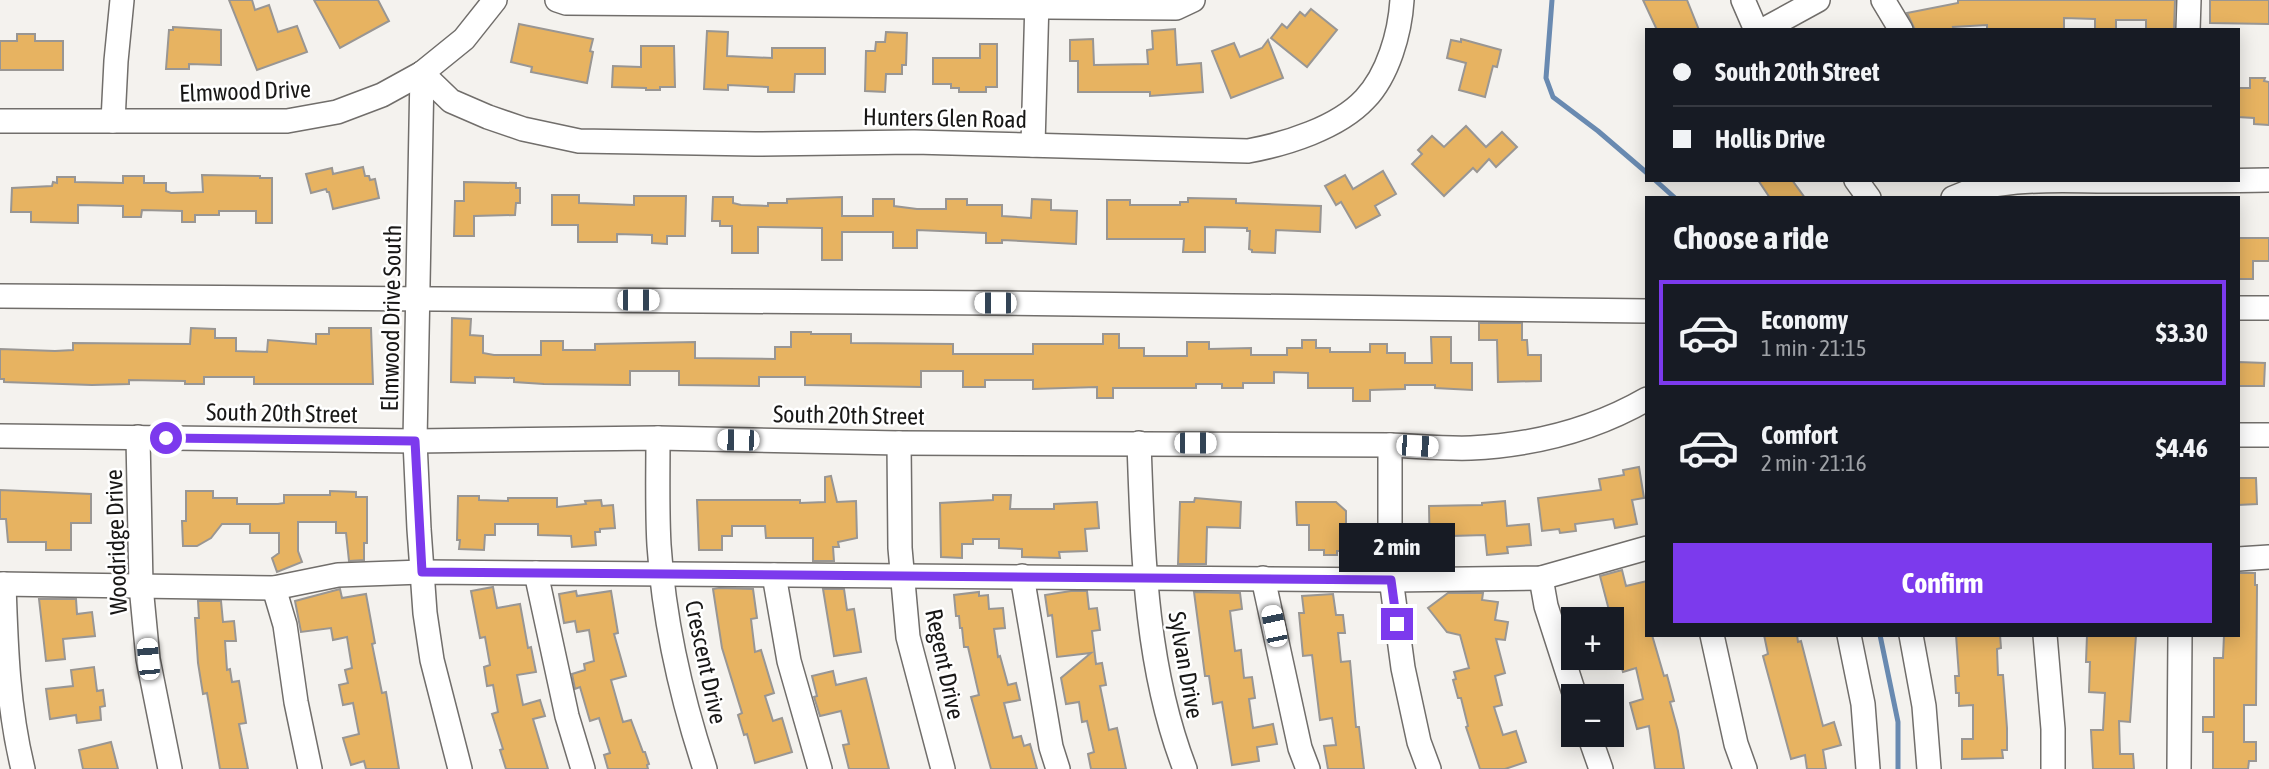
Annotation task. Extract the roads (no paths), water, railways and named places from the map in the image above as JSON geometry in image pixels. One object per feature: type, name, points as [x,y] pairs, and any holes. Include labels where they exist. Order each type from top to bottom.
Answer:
[{"type":"street","points":[[113,121],[122,0]]},
{"type":"street","name":"Elmwood Drive","points":[[0,121],[286,121],[337,112],[382,95],[422,73],[464,39],[495,0]]},
{"type":"street","points":[[557,0],[566,3],[1037,3],[1177,8],[1193,0]]},
{"type":"street","name":"Hunters Glen Road","points":[[422,73],[451,101],[523,130],[579,141],[755,144],[914,142],[1248,151],[1279,145],[1338,120],[1365,99],[1384,71],[1401,17],[1402,0]]},
{"type":"street","points":[[1743,0],[1755,28]]},
{"type":"street","points":[[1767,28],[1818,0]]},
{"type":"street","points":[[1883,0],[1900,28]]},
{"type":"street","points":[[2188,28],[2189,0]]},
{"type":"street","points":[[1033,145],[1037,3]]},
{"type":"street","name":"Elmwood Drive South","points":[[422,73],[415,441],[422,572],[432,660],[460,769]]},
{"type":"street","points":[[2240,180],[2269,180]]},
{"type":"street","points":[[1958,196],[1981,187],[2014,183],[2099,182]]},
{"type":"street","points":[[0,296],[1645,311]]},
{"type":"street","points":[[2240,308],[2269,309]]},
{"type":"street","name":"South 20th Street","points":[[0,436],[415,441],[658,438],[899,443],[1390,444],[1469,448],[1519,444],[1566,434],[1615,417],[1645,400]]},
{"type":"street","points":[[2240,435],[2269,435]]},
{"type":"street","name":"Woodridge Drive","points":[[138,437],[141,586],[148,659],[170,769]]},
{"type":"street","name":"Crescent Drive","points":[[658,438],[659,545],[670,636],[684,705],[705,769]]},
{"type":"street","name":"Regent Drive","points":[[899,443],[900,548],[908,637],[943,769]]},
{"type":"street","name":"Sylvan Drive","points":[[1139,443],[1144,576],[1171,731],[1185,769]]},
{"type":"street","points":[[1390,444],[1391,580],[1403,668],[1419,742],[1429,769]]},
{"type":"street","points":[[23,769],[15,737],[7,674],[2,584],[274,588],[338,575],[422,572],[1391,580],[1541,578],[1645,549]]},
{"type":"street","points":[[2240,559],[2269,557]]},
{"type":"street","points":[[536,573],[566,716],[583,769]]},
{"type":"street","points":[[774,575],[789,661],[820,769]]},
{"type":"street","points":[[1023,576],[1051,747],[1058,769]]},
{"type":"street","points":[[1263,578],[1300,748],[1308,769]]},
{"type":"street","points":[[1541,578],[1546,606],[1571,684]]},
{"type":"street","points":[[274,588],[285,625],[296,702],[310,769]]},
{"type":"street","points":[[1712,637],[1736,744],[1745,769]]},
{"type":"street","points":[[1849,637],[1863,704],[1868,769]]},
{"type":"street","points":[[1911,637],[1924,706],[1929,769]]},
{"type":"street","points":[[2045,637],[2053,729],[2053,769]]},
{"type":"street","points":[[2179,769],[2180,637]]},
{"type":"street","points":[[1593,747],[1601,769]]},
{"type":"waterway","points":[[1552,0],[1546,78],[1553,97],[1645,171]]},
{"type":"waterway","points":[[1657,182],[1673,196]]},
{"type":"waterway","points":[[1880,637],[1898,722],[1898,769]]}]
